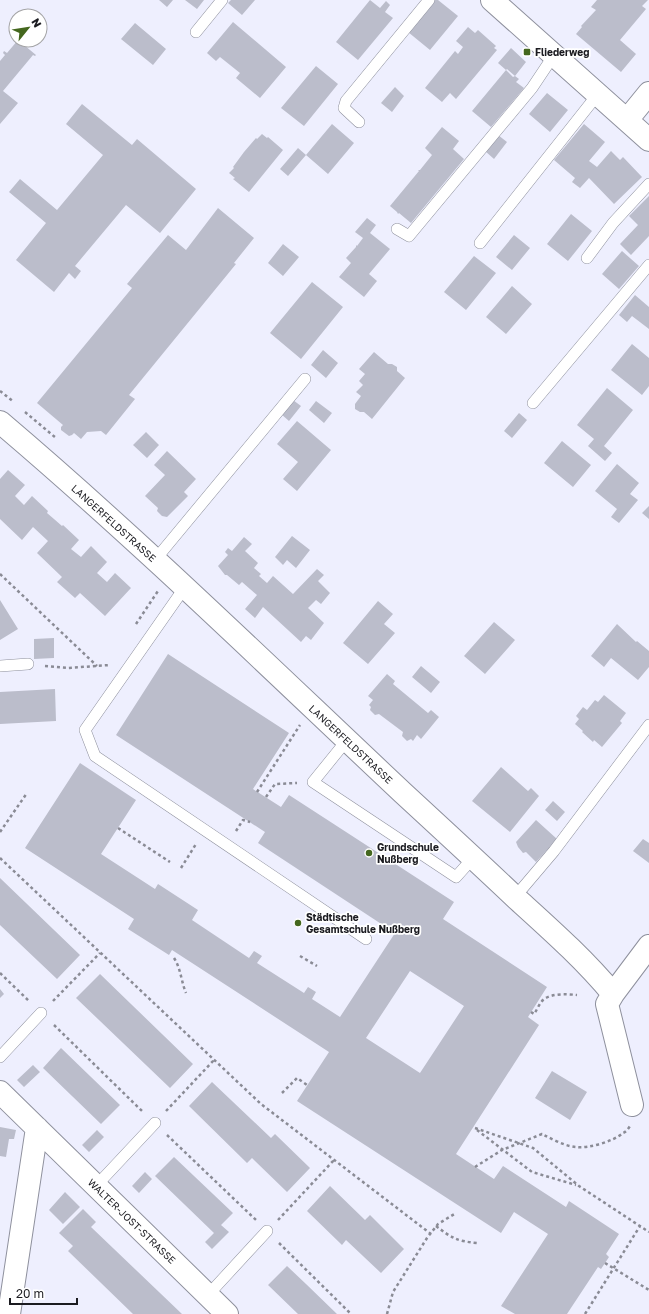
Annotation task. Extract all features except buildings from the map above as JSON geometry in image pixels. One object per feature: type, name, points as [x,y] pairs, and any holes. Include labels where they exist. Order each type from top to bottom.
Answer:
[{"type":"street","points":[[492,0],[649,140]]},
{"type":"street","points":[[627,120],[649,93]]},
{"type":"street","name":"LANGERFELDSTRASSE","points":[[0,422],[36,452],[185,587],[563,941],[613,994]]},
{"type":"street","points":[[632,1105],[607,1004],[649,946]]},
{"type":"street","name":"WALTER-JOST-STRASSE","points":[[0,1092],[227,1314]]},
{"type":"street","points":[[9,1314],[36,1128]]},
{"type":"lane","points":[[196,32],[222,0]]},
{"type":"lane","points":[[359,122],[344,108],[346,101],[429,0]]},
{"type":"lane","points":[[397,229],[409,236],[532,88],[554,55]]},
{"type":"lane","points":[[480,243],[598,94]]},
{"type":"lane","points":[[587,258],[613,223],[649,184]]},
{"type":"lane","points":[[533,403],[649,265]]},
{"type":"lane","points":[[162,567],[305,379]]},
{"type":"lane","points":[[185,587],[86,730],[95,756],[366,939]]},
{"type":"lane","points":[[0,666],[28,664]]},
{"type":"lane","points":[[516,897],[554,851],[649,726]]},
{"type":"lane","points":[[347,740],[313,782],[456,878],[473,858]]},
{"type":"lane","points":[[0,1057],[41,1013]]},
{"type":"lane","points":[[96,1186],[155,1123]]},
{"type":"lane","points":[[208,1295],[267,1231]]},
{"type":"path","points":[[135,625],[162,567]]},
{"type":"path","points":[[0,574],[98,666]]},
{"type":"path","points":[[28,664],[68,668],[111,665],[124,675]]},
{"type":"path","points":[[257,792],[297,730]]},
{"type":"path","points":[[266,797],[275,784],[313,782]]},
{"type":"path","points":[[0,832],[27,793]]},
{"type":"path","points":[[240,826],[243,820],[250,822]]},
{"type":"path","points":[[118,828],[170,862]]},
{"type":"path","points":[[181,868],[196,845]]},
{"type":"path","points":[[0,858],[261,1104],[430,1234]]},
{"type":"path","points":[[41,1013],[100,953]]},
{"type":"path","points":[[300,956],[317,966]]},
{"type":"path","points":[[174,958],[179,966],[182,984],[186,994]]},
{"type":"path","points":[[0,973],[351,1314]]},
{"type":"path","points":[[531,1012],[534,1014],[543,1000],[551,996],[567,994],[577,995]]},
{"type":"path","points":[[155,1123],[214,1060]]},
{"type":"path","points":[[282,1093],[297,1078],[307,1085]]},
{"type":"path","points":[[475,1167],[502,1150],[542,1134],[577,1148],[589,1147],[613,1139],[624,1133],[630,1126],[633,1118],[632,1105]]},
{"type":"path","points":[[579,1186],[532,1172],[474,1128],[533,1148],[579,1186],[649,1232]]},
{"type":"path","points":[[267,1231],[334,1160]]},
{"type":"path","points":[[386,1314],[393,1292],[430,1234],[436,1226],[456,1213]]},
{"type":"path","points":[[436,1226],[454,1239],[462,1242],[477,1243]]},
{"type":"path","points":[[585,1314],[640,1226]]},
{"type":"path","points":[[605,1263],[649,1290]]},
{"type":"place","name":"Fliederweg","points":[[527,52]]},
{"type":"place","name":"Grundschule Nußberg","points":[[369,853]]},
{"type":"place","name":"Städtische Gesamtschule Nußberg","points":[[298,923]]}]
